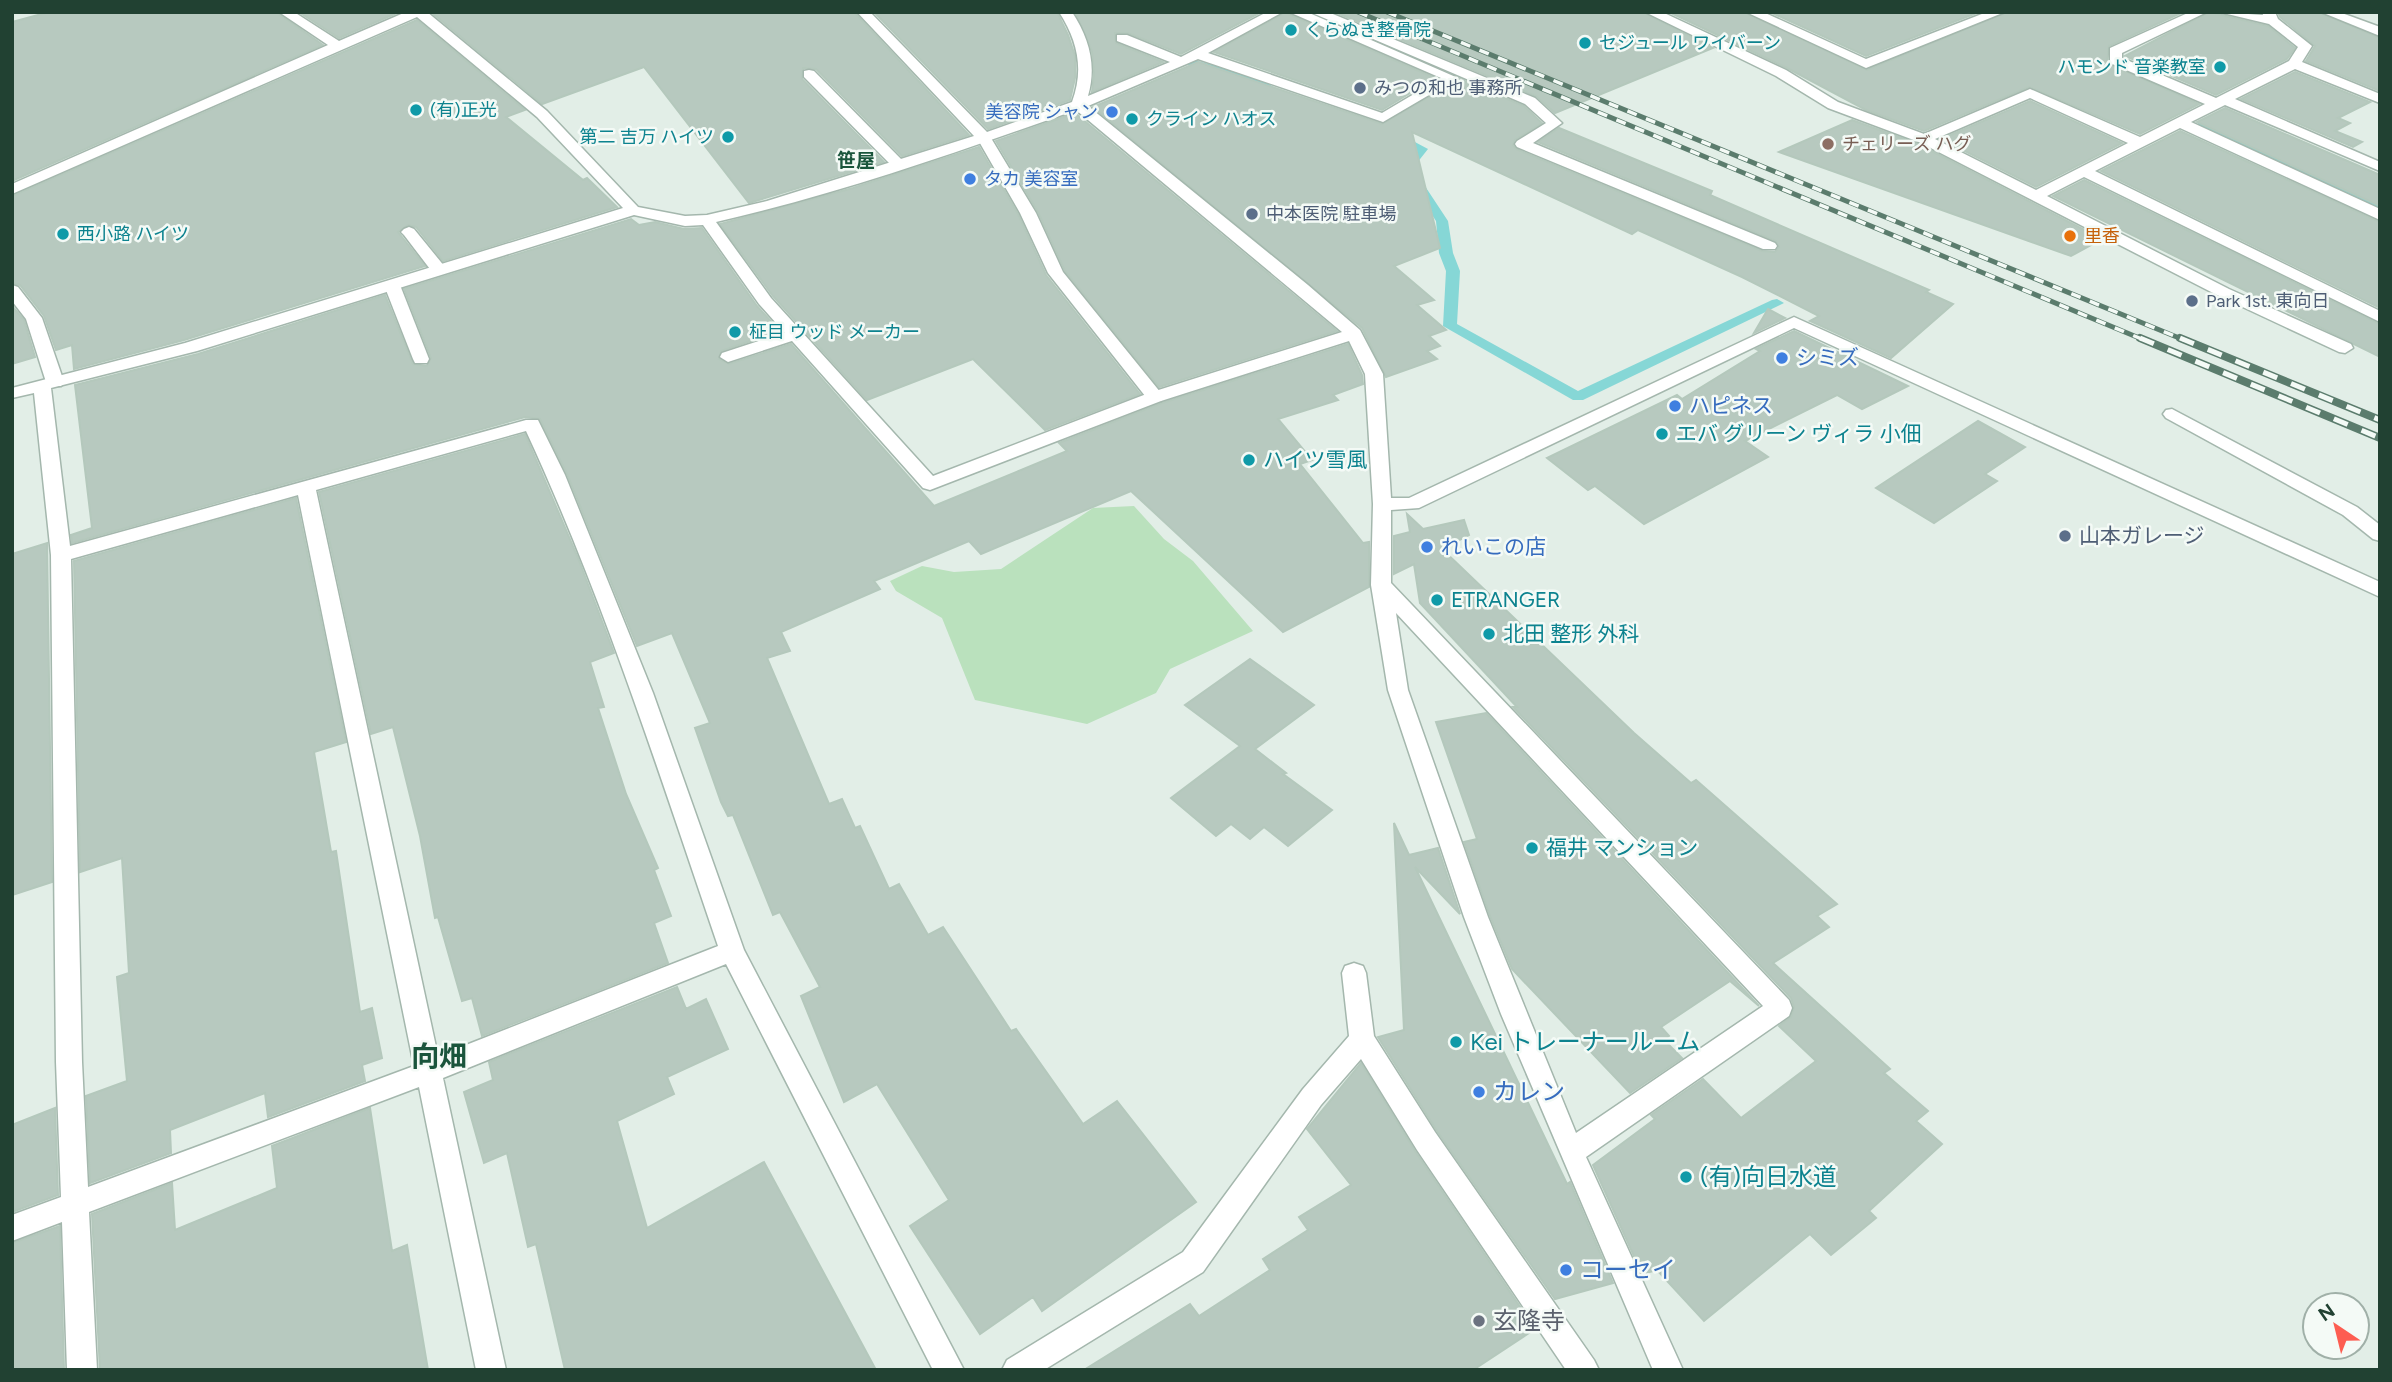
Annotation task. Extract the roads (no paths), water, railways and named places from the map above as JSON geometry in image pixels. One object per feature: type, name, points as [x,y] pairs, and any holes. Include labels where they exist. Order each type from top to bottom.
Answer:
[{"type":"street","points":[[285,12],[338,46]]},
{"type":"street","points":[[12,190],[418,12],[542,114],[633,210]]},
{"type":"street","points":[[863,12],[984,138],[1028,213],[1056,273],[1155,397]]},
{"type":"street","points":[[12,393],[191,347],[633,210],[685,221],[707,220],[771,205],[984,138],[1078,105],[1182,62],[1277,12]]},
{"type":"street","points":[[1197,54],[1383,118],[1451,78],[1295,12]]},
{"type":"street","points":[[1316,12],[1535,105],[1555,123],[1522,144],[1769,246]]},
{"type":"street","points":[[1651,12],[1781,73],[1833,105],[1924,139],[2223,292],[2345,348]]},
{"type":"street","points":[[1752,12],[1866,64],[1999,12]]},
{"type":"street","points":[[1770,21],[1789,12]]},
{"type":"street","points":[[2201,12],[2115,51],[2115,60],[2380,167]]},
{"type":"street","points":[[2034,197],[2294,64],[2305,46],[2271,17],[2225,12]]},
{"type":"street","points":[[2327,12],[2380,32]]},
{"type":"street","points":[[1072,14],[1087,60],[1084,92],[1078,105]]},
{"type":"street","points":[[1122,38],[1182,62]]},
{"type":"street","points":[[2294,64],[2380,99]]},
{"type":"street","points":[[809,74],[900,165]]},
{"type":"street","points":[[1924,139],[2030,93],[2138,142]]},
{"type":"street","points":[[1078,105],[1302,288],[1354,334],[1374,374],[1382,504],[1381,586],[1398,691],[1476,917],[1571,1152],[1668,1370]]},
{"type":"street","points":[[2179,122],[2380,215]]},
{"type":"street","points":[[2083,171],[2380,317]]},
{"type":"street","points":[[707,220],[765,300],[930,484],[1155,397],[1354,334]]},
{"type":"street","points":[[409,232],[439,270]]},
{"type":"street","points":[[392,285],[421,359]]},
{"type":"street","points":[[12,290],[34,318],[49,384],[61,555],[69,1062],[82,1370]]},
{"type":"street","points":[[1382,504],[1412,504],[1794,322],[2380,590]]},
{"type":"street","points":[[727,357],[794,334]]},
{"type":"street","points":[[2172,414],[2350,511],[2380,535]]},
{"type":"street","points":[[61,555],[532,424],[556,475],[642,693],[732,951],[949,1370]]},
{"type":"street","points":[[306,488],[491,1370]]},
{"type":"street","points":[[1381,586],[1780,1008],[1571,1152]]},
{"type":"street","points":[[12,1228],[429,1072],[732,951]]},
{"type":"street","points":[[1354,973],[1362,1039],[1426,1141],[1584,1370]]},
{"type":"street","points":[[1017,1370],[1193,1262],[1312,1097],[1362,1039]]},
{"type":"waterway","points":[[1168,56],[1249,78],[1283,95]]},
{"type":"waterway","points":[[2202,126],[2380,206]]},
{"type":"waterway","points":[[1394,136],[1422,149],[1407,168],[1442,221],[1446,253],[1453,271],[1450,326],[1578,397],[1777,303]]},
{"type":"railway","points":[[1358,12],[2144,340]]},
{"type":"railway","points":[[1387,12],[2184,340]]},
{"type":"railway","points":[[2140,338],[2380,438]]},
{"type":"railway","points":[[2180,338],[2380,420]]},
{"type":"place","name":"くらぬき整骨院","points":[[1291,30]]},
{"type":"place","name":"セジュール ワイバーン","points":[[1585,43]]},
{"type":"place","name":"ハモンド 音楽教室","points":[[2220,67]]},
{"type":"place","name":"みつの和也 事務所","points":[[1360,88]]},
{"type":"place","name":"(有)正光","points":[[416,110]]},
{"type":"place","name":"美容院 シャン","points":[[1112,112]]},
{"type":"place","name":"クライン ハオス","points":[[1132,119]]},
{"type":"place","name":"第二 吉万 ハイツ","points":[[728,137]]},
{"type":"place","name":"チェリーズ ハグ","points":[[1828,144]]},
{"type":"place","name":"タカ 美容室","points":[[970,179]]},
{"type":"place","name":"中本医院 駐車場","points":[[1252,214]]},
{"type":"place","name":"西小路 ハイツ","points":[[63,234]]},
{"type":"place","name":"里香","points":[[2070,236]]},
{"type":"place","name":"Park 1st. 東向日","points":[[2192,301]]},
{"type":"place","name":"柾目 ウッド メーカー","points":[[735,332]]},
{"type":"place","name":"シミズ","points":[[1782,358]]},
{"type":"place","name":"ハピネス","points":[[1675,406]]},
{"type":"place","name":"エバ グリーン ヴィラ 小佃","points":[[1662,434]]},
{"type":"place","name":"ハイツ雪風","points":[[1249,460]]},
{"type":"place","name":"山本ガレージ","points":[[2065,536]]},
{"type":"place","name":"れいこの店","points":[[1427,547]]},
{"type":"place","name":"ETRANGER","points":[[1437,600]]},
{"type":"place","name":"北田 整形 外科","points":[[1489,634]]},
{"type":"place","name":"福井 マンション","points":[[1532,848]]},
{"type":"place","name":"Kei トレーナールーム","points":[[1456,1042]]},
{"type":"place","name":"カレン","points":[[1479,1092]]},
{"type":"place","name":"(有)向日水道","points":[[1686,1177]]},
{"type":"place","name":"コーセイ","points":[[1566,1270]]},
{"type":"place","name":"玄隆寺","points":[[1479,1321]]},
{"type":"district","name":"笹屋","points":[[856,160]]},
{"type":"district","name":"向畑","points":[[439,1056]]}]
